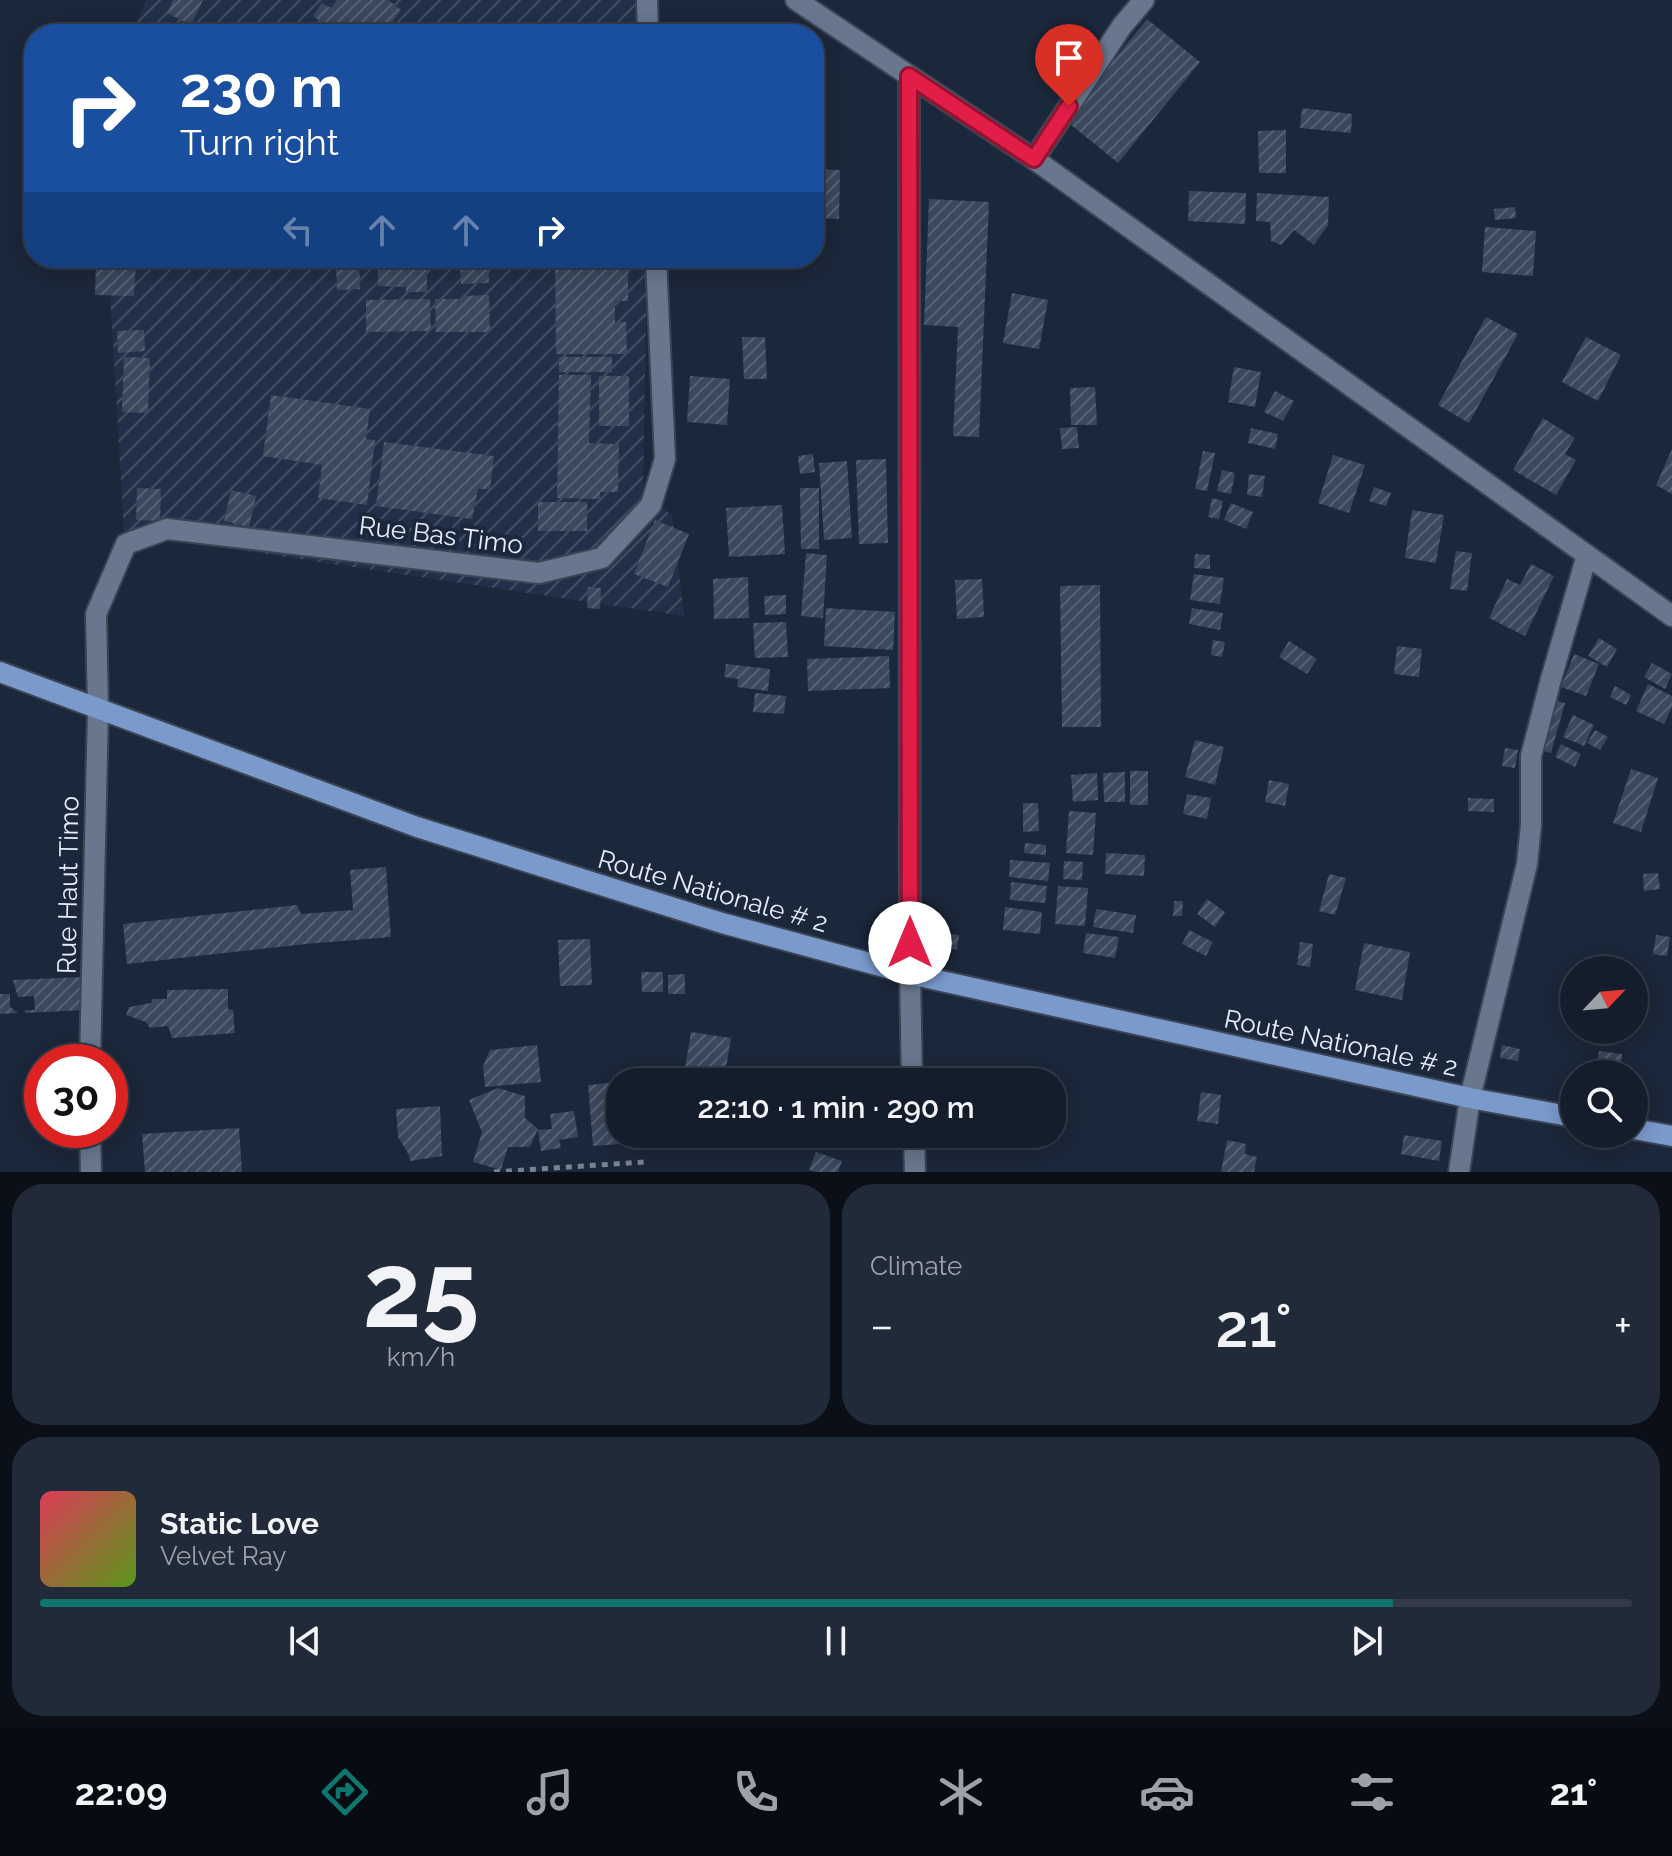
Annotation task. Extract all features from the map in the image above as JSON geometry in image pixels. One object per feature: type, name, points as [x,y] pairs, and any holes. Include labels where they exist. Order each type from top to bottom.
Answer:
[{"type":"main road","name":"Route Nationale # 2","points":[[0,672],[417,827],[722,923],[910,974],[1470,1098],[1560,1114]]},
{"type":"main road","points":[[1648,1132],[1672,1136]]},
{"type":"street","points":[[647,0],[648,24]]},
{"type":"street","points":[[796,0],[1034,159],[1672,616]]},
{"type":"street","points":[[1034,159],[1122,26],[1144,0]]},
{"type":"street","points":[[909,76],[912,1068]]},
{"type":"street","name":"Rue Bas Timo","points":[[98,709],[96,614],[126,544],[167,529],[539,573],[602,558],[651,505],[665,459],[656,268]]},
{"type":"street","points":[[1459,1172],[1470,1098],[1527,864],[1531,825],[1531,756],[1587,555]]},
{"type":"street","name":"Rue Haut Timo","points":[[90,1044],[98,709]]},
{"type":"street","points":[[90,1148],[91,1172]]},
{"type":"street","points":[[914,1148],[915,1172]]},
{"type":"path","points":[[494,1172],[644,1162]]},
{"type":"shaded area","points":[[146,0],[636,0],[637,24],[136,24]]},
{"type":"shaded area","points":[[109,268],[647,268],[643,494],[672,515],[684,616],[124,533]]},
{"type":"building","points":[[173,0],[203,0],[191,24],[167,13]]},
{"type":"building","points":[[337,0],[388,0],[401,10],[391,24],[325,24],[313,16],[322,3],[331,8]]},
{"type":"building","points":[[1147,19],[1200,62],[1118,163],[1065,120]]},
{"type":"building","points":[[1302,108],[1352,114],[1351,133],[1300,128]]},
{"type":"building","points":[[1286,130],[1286,173],[1259,173],[1258,131]]},
{"type":"building","points":[[824,169],[840,170],[839,219],[824,218]]},
{"type":"building","points":[[1189,191],[1246,193],[1245,224],[1188,221]]},
{"type":"building","points":[[1257,193],[1329,197],[1328,225],[1314,245],[1294,230],[1281,245],[1271,241],[1270,222],[1256,221]]},
{"type":"building","points":[[929,199],[989,202],[979,437],[953,436],[958,327],[924,325]]},
{"type":"building","points":[[1515,207],[1516,218],[1495,220],[1494,209]]},
{"type":"building","points":[[1485,227],[1536,231],[1533,276],[1482,272]]},
{"type":"building","points":[[96,268],[135,268],[134,296],[95,295]]},
{"type":"building","points":[[336,268],[359,268],[360,289],[337,290]]},
{"type":"building","points":[[378,268],[427,268],[427,292],[406,292],[406,287],[378,286]]},
{"type":"building","points":[[460,268],[488,268],[489,283],[461,284]]},
{"type":"building","points":[[555,268],[628,268],[628,301],[615,301],[615,322],[626,322],[627,354],[556,354]]},
{"type":"building","points":[[1012,293],[1048,300],[1039,349],[1003,343]]},
{"type":"building","points":[[489,295],[490,332],[436,332],[435,299]]},
{"type":"building","points":[[430,299],[431,331],[366,332],[366,300]]},
{"type":"building","points":[[1486,317],[1518,334],[1469,423],[1438,405]]},
{"type":"building","points":[[144,330],[145,351],[118,353],[117,331]]},
{"type":"building","points":[[742,337],[765,337],[767,379],[744,379]]},
{"type":"building","points":[[1586,337],[1621,355],[1598,401],[1562,382]]},
{"type":"building","points":[[124,357],[150,358],[148,413],[122,412]]},
{"type":"building","points":[[559,357],[612,357],[612,372],[559,372]]},
{"type":"building","points":[[1234,367],[1261,372],[1255,407],[1228,402]]},
{"type":"building","points":[[559,375],[591,375],[589,443],[619,444],[618,492],[600,492],[600,499],[557,498]]},
{"type":"building","points":[[599,376],[629,376],[629,426],[599,426]]},
{"type":"building","points":[[690,376],[730,379],[727,425],[687,422]]},
{"type":"building","points":[[1095,387],[1097,425],[1071,425],[1070,388]]},
{"type":"building","points":[[1275,391],[1294,401],[1283,421],[1264,412]]},
{"type":"building","points":[[271,395],[370,409],[366,439],[375,440],[367,505],[318,498],[322,465],[263,456]]},
{"type":"building","points":[[1543,418],[1575,438],[1565,454],[1576,460],[1556,495],[1513,470]]},
{"type":"building","points":[[1077,427],[1079,448],[1062,449],[1060,428]]},
{"type":"building","points":[[1251,428],[1278,434],[1275,449],[1248,443]]},
{"type":"building","points":[[384,442],[494,456],[490,489],[478,489],[472,519],[376,506]]},
{"type":"building","points":[[1672,449],[1672,494],[1656,485]]},
{"type":"building","points":[[1203,451],[1215,453],[1207,491],[1195,489]]},
{"type":"building","points":[[813,454],[815,472],[800,474],[798,456]]},
{"type":"building","points":[[1333,455],[1365,465],[1349,513],[1318,503]]},
{"type":"building","points":[[886,459],[888,543],[859,544],[856,460]]},
{"type":"building","points":[[847,461],[852,538],[824,540],[819,463]]},
{"type":"building","points":[[1222,470],[1235,473],[1231,494],[1217,491]]},
{"type":"building","points":[[1249,474],[1265,476],[1262,497],[1247,495]]},
{"type":"building","points":[[1374,487],[1391,493],[1386,506],[1369,501]]},
{"type":"building","points":[[137,488],[161,489],[160,521],[136,520]]},
{"type":"building","points":[[800,488],[819,488],[819,549],[801,549]]},
{"type":"building","points":[[231,490],[256,496],[249,527],[224,521]]},
{"type":"building","points":[[1212,498],[1223,501],[1219,519],[1208,517]]},
{"type":"building","points":[[538,502],[587,502],[587,531],[538,531]]},
{"type":"building","points":[[1231,503],[1253,512],[1246,529],[1224,520]]},
{"type":"building","points":[[782,505],[785,554],[729,557],[726,508]]},
{"type":"building","points":[[1412,510],[1444,515],[1436,563],[1405,558]]},
{"type":"building","points":[[655,520],[689,534],[668,587],[634,574]]},
{"type":"building","points":[[1456,551],[1472,553],[1467,591],[1450,589]]},
{"type":"building","points":[[806,553],[827,555],[823,618],[801,616]]},
{"type":"building","points":[[1195,554],[1210,555],[1210,569],[1194,568]]},
{"type":"building","points":[[1531,564],[1554,576],[1525,636],[1489,618],[1507,579],[1520,585]]},
{"type":"building","points":[[1194,574],[1224,578],[1220,604],[1190,600]]},
{"type":"building","points":[[748,577],[749,618],[714,619],[713,579]]},
{"type":"building","points":[[982,579],[984,617],[957,619],[955,580]]},
{"type":"building","points":[[1100,585],[1101,727],[1062,727],[1060,586]]},
{"type":"building","points":[[588,587],[601,588],[600,609],[587,608]]},
{"type":"building","points":[[786,595],[786,614],[765,615],[764,596]]},
{"type":"building","points":[[826,608],[895,612],[893,650],[824,646]]},
{"type":"building","points":[[1192,608],[1223,613],[1220,630],[1189,624]]},
{"type":"building","points":[[786,622],[788,657],[755,658],[753,623]]},
{"type":"building","points":[[1599,638],[1617,649],[1607,667],[1588,656]]},
{"type":"building","points":[[1213,640],[1225,642],[1222,657],[1211,655]]},
{"type":"building","points":[[1289,641],[1317,659],[1307,674],[1279,657]]},
{"type":"building","points":[[1397,646],[1422,649],[1419,677],[1394,674]]},
{"type":"building","points":[[1574,654],[1599,664],[1586,696],[1561,687]]},
{"type":"building","points":[[889,656],[890,688],[808,691],[807,659]]},
{"type":"building","points":[[1652,663],[1672,674],[1665,689],[1644,677]]},
{"type":"building","points":[[726,664],[770,669],[768,691],[737,687],[738,679],[724,677]]},
{"type":"building","points":[[1648,684],[1672,696],[1672,707],[1664,724],[1636,711]]},
{"type":"building","points":[[1615,686],[1631,695],[1626,705],[1610,697]]},
{"type":"building","points":[[755,693],[786,696],[784,714],[753,712]]},
{"type":"building","points":[[1552,699],[1565,703],[1551,753],[1538,749]]},
{"type":"building","points":[[1573,715],[1594,725],[1584,746],[1563,737]]},
{"type":"building","points":[[1595,730],[1608,737],[1600,750],[1587,743]]},
{"type":"building","points":[[1195,740],[1224,747],[1215,785],[1185,777]]},
{"type":"building","points":[[1561,744],[1581,754],[1575,767],[1555,757]]},
{"type":"building","points":[[1505,748],[1518,750],[1515,768],[1502,766]]},
{"type":"building","points":[[1631,769],[1658,778],[1641,832],[1613,823]]},
{"type":"building","points":[[1130,771],[1148,771],[1148,805],[1130,805]]},
{"type":"building","points":[[1125,772],[1125,802],[1104,802],[1103,773]]},
{"type":"building","points":[[1097,773],[1098,800],[1073,802],[1071,775]]},
{"type":"building","points":[[1269,780],[1289,784],[1285,806],[1265,802]]},
{"type":"building","points":[[1187,794],[1211,798],[1207,819],[1183,814]]},
{"type":"building","points":[[1468,798],[1494,799],[1494,812],[1468,811]]},
{"type":"building","points":[[1023,803],[1038,803],[1039,831],[1023,832]]},
{"type":"building","points":[[1069,811],[1096,813],[1093,855],[1066,853]]},
{"type":"building","points":[[1025,843],[1046,845],[1046,855],[1024,853]]},
{"type":"building","points":[[1106,853],[1145,855],[1144,876],[1105,874]]},
{"type":"building","points":[[1010,860],[1050,863],[1048,881],[1009,877]]},
{"type":"building","points":[[1064,861],[1083,862],[1082,880],[1063,879]]},
{"type":"building","points":[[386,867],[391,937],[127,964],[123,924],[297,905],[301,914],[353,910],[350,870]]},
{"type":"building","points":[[1658,873],[1660,889],[1644,891],[1643,874]]},
{"type":"building","points":[[1329,874],[1346,878],[1335,915],[1319,911]]},
{"type":"building","points":[[1011,882],[1047,886],[1045,903],[1010,900]]},
{"type":"building","points":[[1058,886],[1088,888],[1085,926],[1055,924]]},
{"type":"building","points":[[1207,899],[1225,912],[1215,927],[1197,914]]},
{"type":"building","points":[[1174,901],[1183,901],[1182,916],[1173,916]]},
{"type":"building","points":[[1005,907],[1042,912],[1040,934],[1003,930]]},
{"type":"building","points":[[1096,909],[1136,915],[1133,933],[1093,927]]},
{"type":"building","points":[[1189,930],[1213,942],[1206,956],[1182,944]]},
{"type":"building","points":[[944,933],[959,935],[957,950],[942,947]]},
{"type":"building","points":[[1086,933],[1119,937],[1115,958],[1083,953]]},
{"type":"building","points":[[1656,935],[1670,937],[1667,956],[1653,954]]},
{"type":"building","points":[[590,939],[592,985],[560,986],[558,940]]},
{"type":"building","points":[[1300,942],[1313,944],[1310,967],[1297,965]]},
{"type":"building","points":[[1364,943],[1410,952],[1402,1000],[1355,990]]},
{"type":"building","points":[[641,972],[663,972],[663,992],[642,992]]},
{"type":"building","points":[[685,974],[685,994],[668,994],[668,975]]},
{"type":"building","points":[[83,977],[84,1010],[25,1013],[25,1010],[35,1010],[34,996],[18,997],[13,980]]},
{"type":"building","points":[[228,989],[228,1009],[233,1010],[235,1033],[172,1038],[168,1026],[150,1028],[146,1022],[126,1015],[129,1007],[151,1003],[153,999],[167,999],[167,990]]},
{"type":"building","points":[[0,994],[10,994],[10,1007],[18,1013],[0,1014]]},
{"type":"building","points":[[691,1032],[731,1038],[726,1068],[685,1068]]},
{"type":"building","points":[[537,1045],[541,1082],[485,1087],[483,1066],[490,1050]]},
{"type":"building","points":[[1502,1045],[1520,1049],[1518,1061],[1500,1058]]},
{"type":"building","points":[[1599,1051],[1622,1054],[1622,1060],[1598,1060]]},
{"type":"building","points":[[606,1083],[606,1145],[593,1146],[588,1085]]},
{"type":"building","points":[[498,1088],[525,1096],[525,1118],[538,1129],[530,1147],[508,1147],[501,1170],[473,1162],[482,1132],[469,1100]]},
{"type":"building","points":[[1201,1092],[1221,1095],[1218,1124],[1197,1121]]},
{"type":"building","points":[[440,1106],[442,1156],[410,1161],[398,1137],[396,1109]]},
{"type":"building","points":[[574,1111],[578,1137],[559,1140],[561,1148],[541,1151],[538,1130],[552,1129],[550,1114]]},
{"type":"building","points":[[239,1128],[242,1172],[145,1172],[142,1134]]},
{"type":"building","points":[[1404,1135],[1442,1141],[1439,1161],[1401,1154]]},
{"type":"building","points":[[1227,1140],[1246,1144],[1245,1154],[1257,1157],[1254,1172],[1221,1172]]},
{"type":"building","points":[[816,1152],[842,1161],[838,1172],[809,1170]]},
{"type":"route","points":[[910,943],[909,76],[1034,159],[1069,106]]}]
